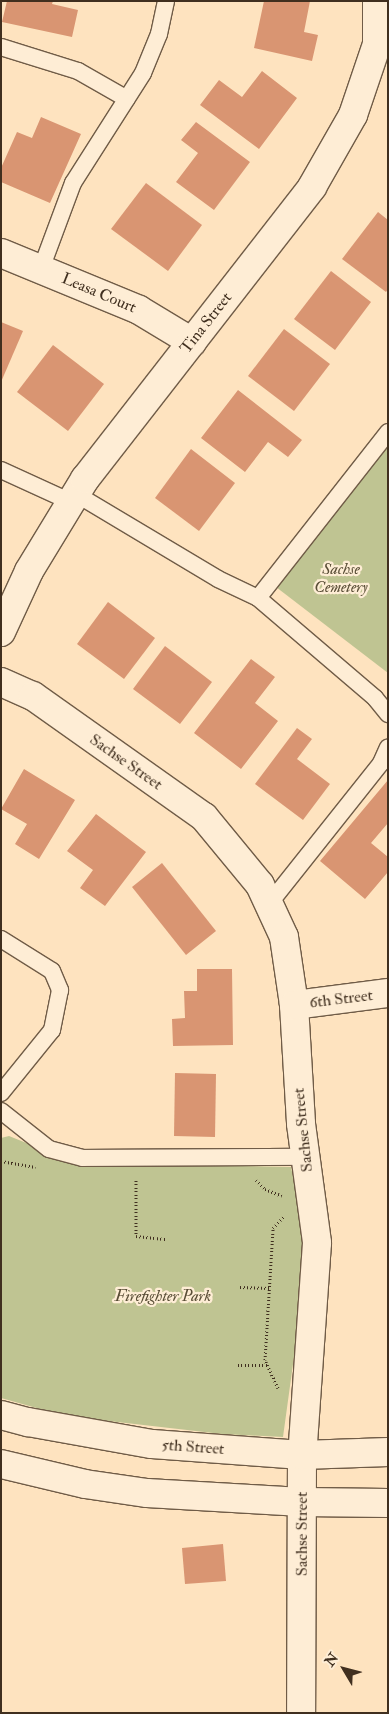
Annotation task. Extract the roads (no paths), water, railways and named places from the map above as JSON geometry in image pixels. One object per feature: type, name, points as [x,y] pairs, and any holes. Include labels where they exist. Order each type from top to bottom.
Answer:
[{"type":"street","name":"Tina Street","points":[[1,632],[29,571],[85,479],[312,187],[353,115],[377,44],[377,1]]},
{"type":"street","name":"Leasa Court","points":[[1,254],[139,310],[192,342]]},
{"type":"street","name":"Sachse Street","points":[[1,682],[33,696],[204,817],[260,885],[284,937],[294,1005],[301,1124],[317,1243],[302,1454],[301,1713]]},
{"type":"street","name":"6th Street","points":[[294,1005],[388,993]]},
{"type":"street","name":"5th Street","points":[[1,1415],[28,1422],[152,1444],[302,1454],[388,1452]]},
{"type":"street","points":[[1,1464],[85,1484],[146,1492],[302,1502],[388,1503]]},
{"type":"lane","points":[[41,269],[73,183],[143,73],[159,34],[166,1]]},
{"type":"lane","points":[[1,47],[78,71],[127,99]]},
{"type":"lane","points":[[258,598],[388,432]]},
{"type":"lane","points":[[1,470],[73,498],[218,579],[258,598],[376,698],[388,714]]},
{"type":"lane","points":[[269,904],[381,762],[388,747]]},
{"type":"lane","points":[[1,939],[52,971],[60,990],[52,1030],[1,1093]]},
{"type":"lane","points":[[1,1111],[49,1149],[83,1158],[306,1157]]},
{"type":"park label","name":"Sachse Cemetery","points":[[341,578]]},
{"type":"park label","name":"Firefighter Park","points":[[163,1296]]}]
